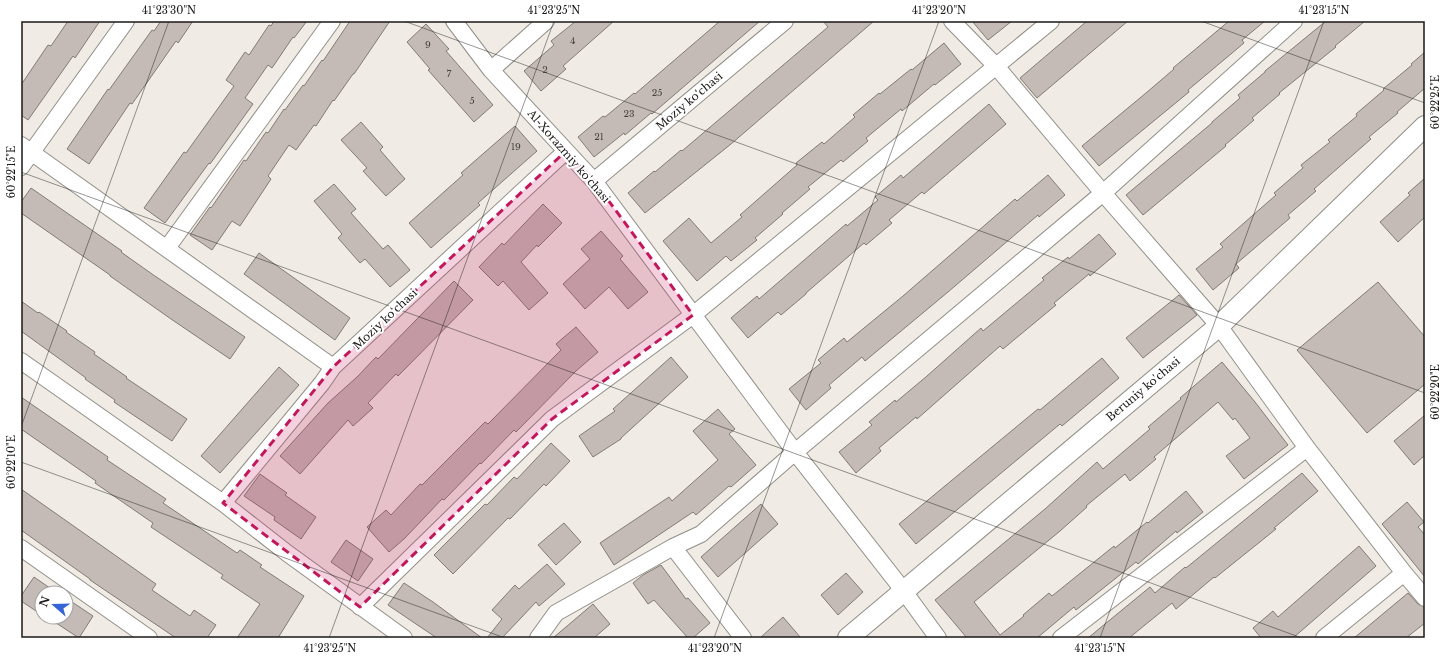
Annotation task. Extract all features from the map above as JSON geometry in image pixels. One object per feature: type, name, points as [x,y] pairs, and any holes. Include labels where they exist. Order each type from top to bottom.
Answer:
[{"type":"street","points":[[21,167],[26,148],[126,21]]},
{"type":"street","points":[[167,248],[332,21]]},
{"type":"street","name":"Al-Xorazmiy ko'chasi","points":[[454,21],[491,70],[594,182],[795,452],[903,590],[938,638]]},
{"type":"street","points":[[491,70],[546,21]]},
{"type":"street","name":"Moziy ko‘chasi","points":[[594,182],[785,21]]},
{"type":"street","points":[[952,21],[995,65],[1103,193],[1219,326],[1307,448],[1425,598]]},
{"type":"street","points":[[360,607],[552,419],[693,315],[1050,21]]},
{"type":"street","points":[[538,638],[556,613],[673,547],[701,534],[795,452],[1103,193],[1294,21]]},
{"type":"street","name":"Beruniy ko'chasi","points":[[848,638],[903,590],[1219,326],[1425,126]]},
{"type":"street","points":[[26,148],[333,367]]},
{"type":"street","name":"Moziy ko‘chasi","points":[[223,503],[322,383],[333,367],[566,151]]},
{"type":"street","points":[[21,361],[223,503],[360,607],[404,638]]},
{"type":"street","points":[[1061,638],[1307,448]]},
{"type":"street","points":[[673,547],[743,638]]},
{"type":"street","points":[[21,548],[150,638]]},
{"type":"street","points":[[1324,638],[1404,573]]},
{"type":"highlighted area","points":[[566,151],[594,181],[693,315],[552,419],[360,607],[223,503],[333,367]]},
{"type":"building","points":[[68,21],[100,21],[75,58],[73,56],[28,120],[21,115],[21,85],[48,45],[51,46]]},
{"type":"building","points":[[161,21],[193,21],[178,43],[176,41],[132,104],[130,103],[89,164],[67,149],[108,89],[109,90],[152,30],[154,31]]},
{"type":"building","points":[[274,21],[307,21],[294,38],[293,37],[272,68],[268,65],[245,98],[253,104],[165,223],[144,208],[234,86],[226,80],[245,52],[249,55],[269,25],[271,26]]},
{"type":"building","points":[[350,21],[390,21],[316,126],[314,125],[296,150],[289,145],[268,176],[271,179],[240,226],[232,221],[212,250],[190,235],[210,207],[211,208],[244,160],[246,161],[266,132],[268,133],[284,109],[285,110],[303,85],[304,86],[322,60],[323,61]]},
{"type":"building","points":[[576,21],[614,21],[563,66],[566,69],[541,91],[524,71],[554,45],[551,41]]},
{"type":"building","points":[[720,21],[760,21],[652,114],[651,113],[625,135],[624,133],[594,157],[578,137],[603,116],[605,117],[634,93],[635,94]]},
{"type":"building","points":[[823,21],[874,21],[731,144],[645,213],[628,193],[681,150],[682,151],[828,27]]},
{"type":"building","points":[[972,21],[1012,21],[988,40]]},
{"type":"building","points":[[1087,21],[1128,21],[1037,98],[1020,78]]},
{"type":"building","points":[[1229,21],[1265,21],[1242,40],[1244,43],[1188,90],[1189,92],[1099,166],[1082,146]]},
{"type":"building","points":[[1326,21],[1365,21],[1335,46],[1336,47],[1279,93],[1280,94],[1252,118],[1254,120],[1225,145],[1226,146],[1143,215],[1126,195],[1212,123],[1240,98],[1238,95],[1265,71]]},
{"type":"building","points":[[426,24],[449,49],[446,51],[493,105],[474,122],[428,70],[430,69],[407,42]]},
{"type":"building","points":[[944,43],[961,64],[902,111],[901,109],[866,138],[868,141],[843,162],[841,160],[808,187],[810,189],[755,238],[757,240],[731,261],[726,256],[697,281],[663,241],[689,218],[711,243],[742,217],[740,215],[797,165],[796,163],[822,142],[824,144],[855,117],[853,115],[879,93],[880,94],[911,69],[912,70]]},
{"type":"building","points":[[1425,52],[1425,88],[1369,137],[1371,139],[1314,189],[1316,191],[1288,215],[1290,218],[1236,264],[1239,268],[1213,290],[1196,269],[1223,247],[1220,244],[1276,195],[1274,193],[1303,168],[1301,165],[1330,142],[1328,140],[1357,116],[1356,114]]},
{"type":"building","points":[[989,104],[1006,124],[924,194],[922,192],[889,220],[892,223],[866,245],[864,243],[781,315],[778,312],[748,338],[731,318],[757,296],[759,299],[846,224],[847,226],[878,200],[875,197],[901,175],[903,178]]},
{"type":"building","points":[[361,122],[383,147],[380,150],[405,179],[386,196],[363,171],[367,168],[341,140]]},
{"type":"building","points":[[515,126],[537,151],[478,203],[480,205],[431,248],[409,223],[463,175],[461,173]]},
{"type":"building","points":[[1048,175],[1065,195],[1039,217],[1038,215],[865,361],[862,357],[829,385],[831,388],[806,410],[789,389],[821,363],[818,360],[844,338],[847,342],[903,296],[1015,199],[1017,201]]},
{"type":"building","points":[[1425,178],[1425,217],[1398,242],[1380,222],[1410,195],[1408,193]]},
{"type":"building","points":[[334,184],[356,209],[351,213],[383,249],[388,245],[410,270],[390,287],[365,259],[360,263],[338,238],[342,234],[314,201]]},
{"type":"building","points":[[31,188],[122,251],[121,252],[152,274],[245,337],[230,359],[21,213],[21,202]]},
{"type":"building","points":[[543,204],[562,223],[538,247],[537,245],[521,262],[548,293],[529,310],[503,281],[498,286],[479,267],[502,243],[504,245]]},
{"type":"building","points":[[601,231],[623,256],[620,259],[648,292],[628,309],[609,287],[585,309],[563,284],[590,259],[581,249]]},
{"type":"building","points":[[1099,234],[1116,254],[1054,303],[1056,305],[1003,349],[1000,346],[917,419],[916,417],[879,448],[881,451],[856,473],[839,452],[872,425],[869,422],[927,376],[981,328],[983,331],[1044,280],[1042,278],[1068,257],[1069,259]]},
{"type":"building","points":[[259,253],[350,318],[335,340],[244,274]]},
{"type":"building","points":[[454,281],[473,300],[398,376],[396,374],[368,403],[373,408],[353,426],[348,420],[300,474],[280,456],[328,403],[357,377],[376,357],[378,359]]},
{"type":"building","points":[[1378,282],[1425,337],[1425,384],[1367,433],[1297,350]]},
{"type":"building","points":[[1179,295],[1197,315],[1143,358],[1126,338]]},
{"type":"building","points":[[21,301],[67,331],[66,332],[95,352],[94,354],[127,377],[126,378],[187,419],[172,441],[114,402],[115,400],[21,331]]},
{"type":"building","points":[[576,327],[598,352],[576,371],[516,432],[514,430],[481,464],[480,463],[444,500],[442,499],[405,538],[389,552],[367,527],[386,510],[391,515],[420,484],[422,485],[485,422],[488,424],[561,350],[556,344]]},
{"type":"building","points":[[671,357],[688,377],[621,439],[593,457],[579,436],[615,411],[613,409]]},
{"type":"building","points":[[1102,358],[1119,378],[1062,426],[1060,424],[916,544],[899,524]]},
{"type":"building","points":[[1222,362],[1288,445],[1244,479],[1226,456],[1250,438],[1235,418],[1233,420],[1218,402],[1154,457],[1156,459],[1130,481],[1125,474],[1086,506],[1087,507],[1060,531],[974,602],[1000,635],[1049,593],[1052,596],[1114,546],[1115,548],[1147,522],[1148,523],[1186,491],[1203,512],[1177,533],[1176,531],[1138,564],[1136,562],[1076,610],[1074,607],[1037,638],[967,638],[935,600],[1045,509],[1097,462],[1103,469],[1150,429],[1148,427]]},
{"type":"building","points":[[279,367],[299,385],[220,473],[201,456]]},
{"type":"building","points":[[21,397],[108,457],[107,460],[166,499],[163,503],[237,553],[240,550],[262,565],[260,567],[304,596],[278,638],[237,638],[260,604],[221,578],[223,575],[151,527],[153,523],[95,483],[96,481],[21,429]]},
{"type":"building","points":[[718,409],[735,429],[729,434],[756,465],[696,515],[693,512],[614,565],[600,543],[669,497],[672,501],[718,460],[693,431]]},
{"type":"building","points":[[1425,415],[1425,455],[1414,465],[1394,441]]},
{"type":"building","points":[[551,443],[570,461],[546,486],[544,484],[510,519],[508,518],[453,574],[434,555],[514,477],[517,479]]},
{"type":"building","points":[[1302,473],[1318,491],[1274,528],[1276,529],[1215,578],[1214,577],[1176,609],[1172,603],[1129,638],[1088,638],[1150,587],[1155,593]]},
{"type":"building","points":[[260,474],[287,493],[285,495],[316,517],[301,539],[274,520],[275,517],[244,496]]},
{"type":"building","points":[[21,489],[156,584],[152,590],[190,616],[194,610],[216,625],[207,638],[176,638],[90,580],[21,530]]},
{"type":"building","points":[[1407,502],[1424,522],[1418,527],[1425,535],[1425,577],[1382,524]]},
{"type":"building","points":[[761,504],[778,524],[718,577],[701,557]]},
{"type":"building","points":[[564,523],[581,542],[556,565],[538,545]]},
{"type":"building","points":[[346,540],[373,559],[358,581],[331,562]]},
{"type":"building","points":[[1359,546],[1376,566],[1293,638],[1261,638],[1253,628],[1273,611],[1278,617]]},
{"type":"building","points":[[547,564],[565,584],[539,606],[536,602],[502,638],[487,638],[502,619],[492,610],[515,585],[519,589]]},
{"type":"building","points":[[661,565],[686,599],[688,598],[710,623],[693,638],[688,638],[654,600],[648,604],[633,583],[643,575]]},
{"type":"building","points":[[846,573],[863,592],[838,615],[821,595]]},
{"type":"building","points":[[34,577],[46,585],[34,585],[34,610],[21,601],[21,596]]},
{"type":"building","points":[[404,583],[482,638],[437,638],[388,605]]},
{"type":"building","points":[[1408,593],[1418,604],[1425,607],[1425,623],[1406,638],[1354,638]]},
{"type":"building","points":[[74,603],[93,616],[79,638],[59,625],[74,625]]},
{"type":"building","points":[[593,604],[610,624],[594,638],[553,638]]},
{"type":"building","points":[[783,617],[801,638],[760,638]]}]
